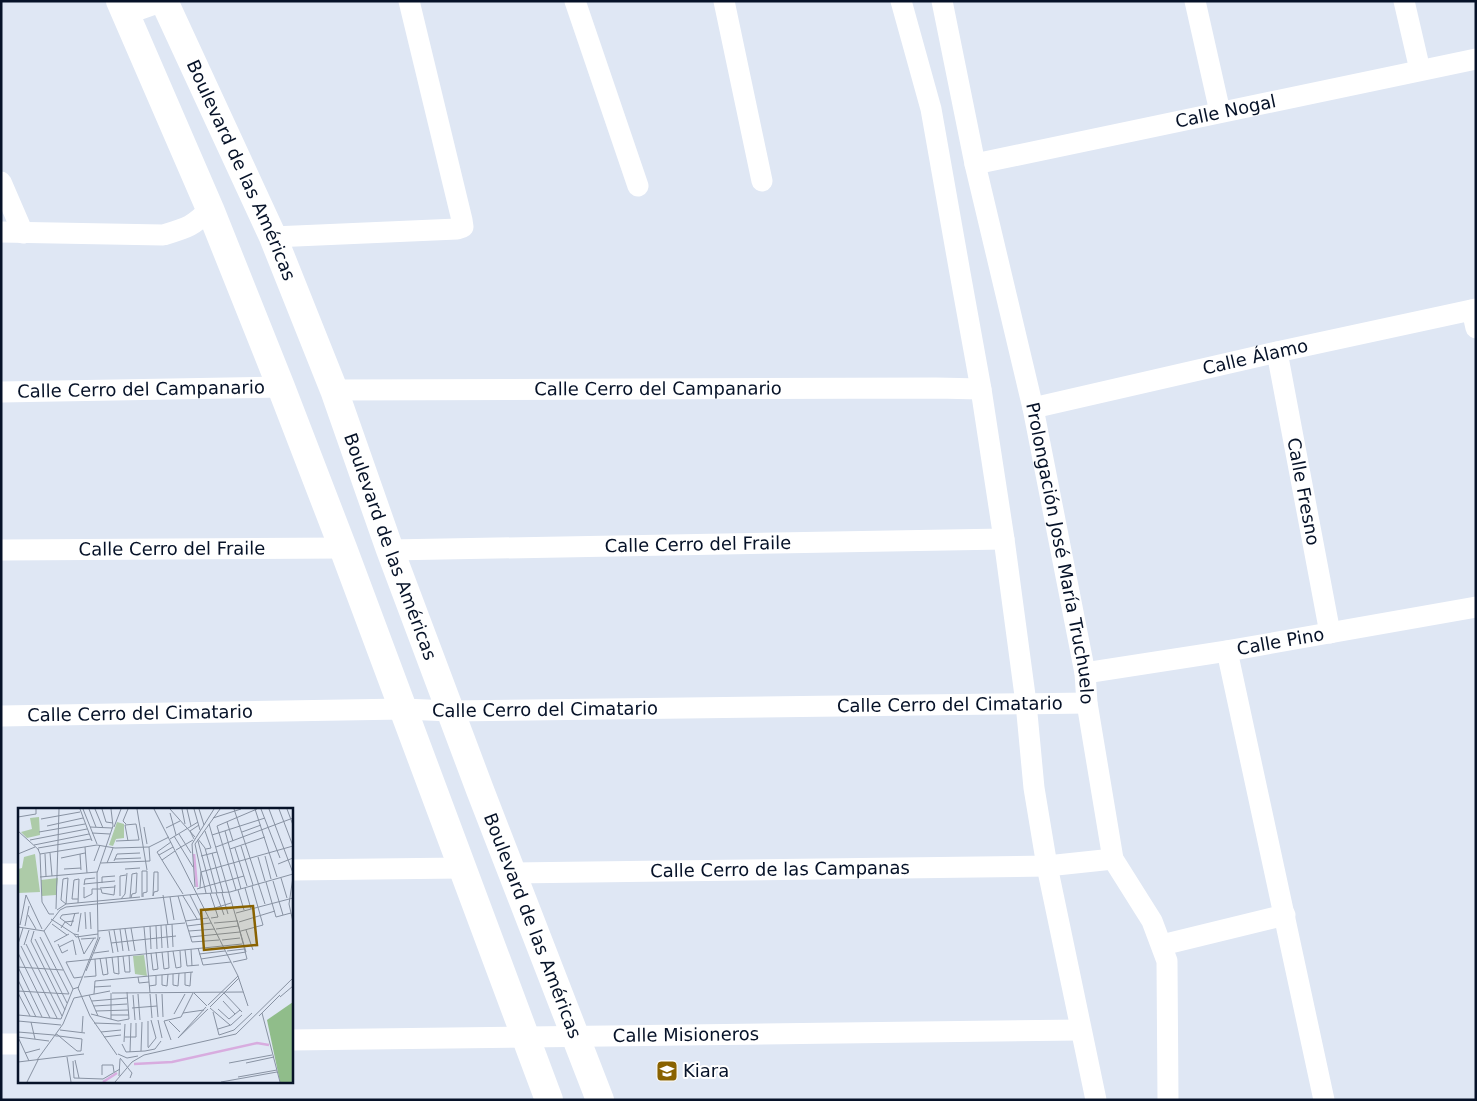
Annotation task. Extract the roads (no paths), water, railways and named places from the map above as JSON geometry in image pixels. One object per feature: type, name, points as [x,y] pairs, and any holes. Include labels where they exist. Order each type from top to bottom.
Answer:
[{"type":"main road","name":"Boulevard de las Américas","points":[[164,1],[273,238],[334,390],[390,550],[600,1100]]},
{"type":"main road","points":[[123,8],[210,209],[281,387],[404,709],[461,868],[549,1100]]},
{"type":"street","points":[[123,8],[164,1]]},
{"type":"street","points":[[273,238],[457,229],[463,227],[410,1]]},
{"type":"street","points":[[575,1],[638,186]]},
{"type":"street","points":[[724,1],[762,181]]},
{"type":"street","points":[[901,1],[931,109],[981,390],[1004,539],[1026,703],[1034,788],[1047,866],[1096,1100]]},
{"type":"street","name":"Prolongación José María Truchuelo","points":[[942,1],[976,164],[1033,408],[1085,673],[1087,703],[1113,860],[1152,921],[1168,961],[1168,1100]]},
{"type":"street","points":[[1195,1],[1220,112]]},
{"type":"street","points":[[1404,1],[1420,70]]},
{"type":"street","name":"Calle Nogal","points":[[976,164],[1476,58]]},
{"type":"street","points":[[1,182],[23,233]]},
{"type":"street","points":[[1,232],[164,235],[182,230],[196,223],[210,209]]},
{"type":"street","name":"Calle Álamo","points":[[1033,408],[1277,352],[1475,316]]},
{"type":"street","name":"Calle Fresno","points":[[1277,352],[1330,633]]},
{"type":"street","name":"Calle Cerro del Campanario","points":[[1,392],[281,387]]},
{"type":"street","name":"Calle Cerro del Campanario","points":[[334,390],[906,388],[981,390]]},
{"type":"street","name":"Calle Cerro del Fraile","points":[[390,550],[1004,539]]},
{"type":"street","name":"Calle Cerro del Fraile","points":[[1,550],[343,548]]},
{"type":"street","name":"Calle Pino","points":[[1085,673],[1227,651],[1476,607]]},
{"type":"street","points":[[1227,651],[1324,1100]]},
{"type":"street","name":"Calle Cerro del Cimatario","points":[[1,716],[404,709],[452,711],[1087,703]]},
{"type":"street","name":"Calle Cerro de las Campanas","points":[[512,873],[1047,866],[1113,860]]},
{"type":"street","points":[[292,870],[461,868]]},
{"type":"street","points":[[1,874],[18,874]]},
{"type":"street","points":[[1162,945],[1285,915]]},
{"type":"street","name":"Calle Misioneros","points":[[292,1040],[1080,1030]]},
{"type":"street","points":[[1,1044],[18,1044]]},
{"type":"place","name":"Kiara","points":[[667,1071]]}]
